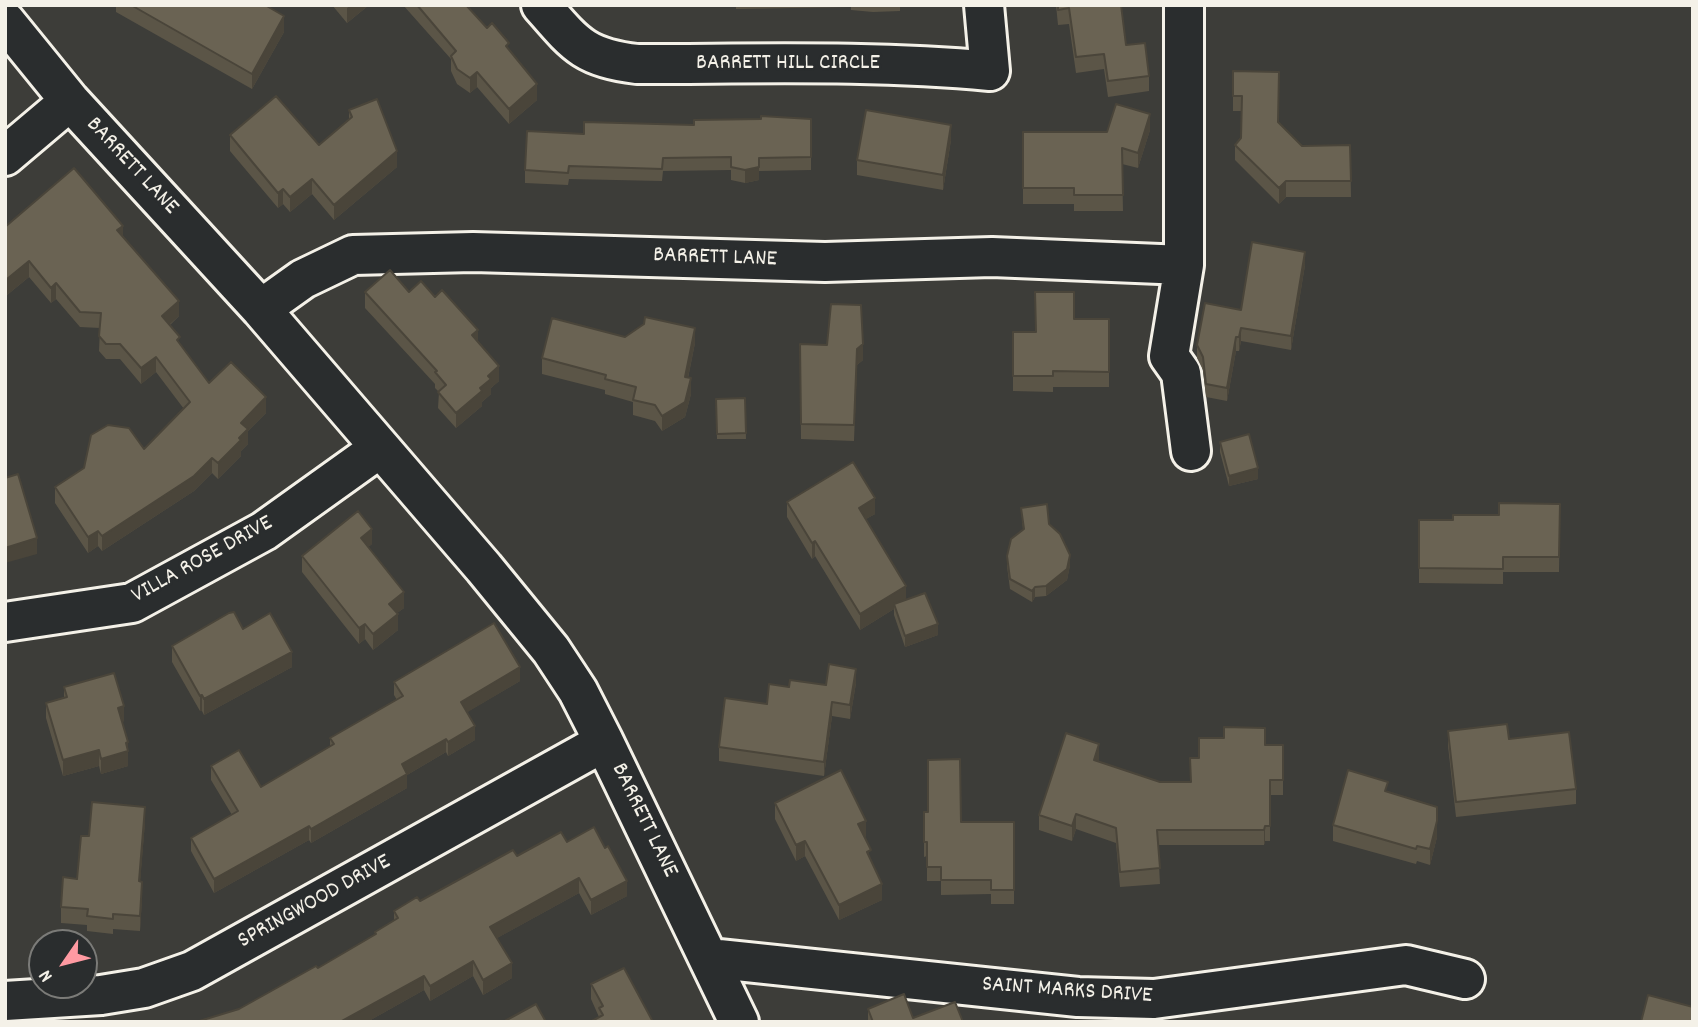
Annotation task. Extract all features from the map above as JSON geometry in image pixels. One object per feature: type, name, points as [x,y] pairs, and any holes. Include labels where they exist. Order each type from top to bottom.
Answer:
[{"type":"street","name":"BARRETT HILL CIRCLE","points":[[541,5],[587,52],[610,61],[637,64],[845,64],[951,67],[990,71],[984,5]]},
{"type":"street","points":[[1184,5],[1184,265],[1169,356],[1181,373],[1191,452]]},
{"type":"street","name":"BARRETT LANE","points":[[5,21],[70,101],[261,309],[551,650],[578,691],[604,742],[739,1022]]},
{"type":"street","points":[[5,156],[70,101]]},
{"type":"street","name":"BARRETT LANE","points":[[261,309],[303,279],[353,255],[473,252],[825,262],[992,257],[1184,265]]},
{"type":"street","name":"VILLA ROSE DRIVE","points":[[5,622],[132,603],[264,531],[380,448]]},
{"type":"street","name":"SPRINGWOOD DRIVE","points":[[5,1001],[101,995],[133,990],[192,971],[604,742]]},
{"type":"street","name":"SAINT MARKS DRIVE","points":[[709,958],[1078,997],[1142,999],[1406,965],[1465,979]]},
{"type":"building","points":[[131,5],[265,5],[284,16],[252,74]]},
{"type":"building","points":[[417,5],[466,5],[487,28],[492,23],[509,43],[506,46],[537,84],[509,109],[477,72],[470,78],[457,69],[451,56],[456,51]]},
{"type":"building","points":[[1058,5],[1121,5],[1126,45],[1145,43],[1149,76],[1108,81],[1104,54],[1076,57],[1069,8],[1058,10]]},
{"type":"building","points":[[1233,71],[1279,72],[1278,122],[1302,146],[1350,145],[1351,181],[1286,181],[1279,188],[1235,145],[1241,138],[1242,96],[1233,96]]},
{"type":"building","points":[[276,96],[319,145],[352,117],[349,110],[377,99],[397,151],[334,205],[312,179],[290,197],[283,189],[278,193],[230,135]]},
{"type":"building","points":[[1116,104],[1150,114],[1138,153],[1122,148],[1123,195],[1074,195],[1074,188],[1023,188],[1023,132],[1107,132]]},
{"type":"building","points":[[866,110],[951,125],[943,175],[857,160]]},
{"type":"building","points":[[761,116],[811,119],[811,157],[759,158],[759,167],[745,170],[731,167],[731,157],[663,158],[662,169],[569,166],[568,173],[525,170],[527,131],[584,134],[584,122],[694,125],[694,120],[761,119]]},
{"type":"building","points":[[74,168],[123,226],[117,230],[179,301],[162,316],[180,337],[177,340],[209,383],[231,362],[266,397],[241,423],[248,429],[239,438],[241,440],[218,463],[212,458],[194,476],[102,536],[98,531],[88,537],[55,487],[84,468],[91,435],[108,425],[129,428],[144,449],[190,402],[156,357],[141,368],[120,344],[106,344],[99,336],[101,313],[80,312],[56,283],[51,288],[29,261],[7,279],[5,277],[5,227]]},
{"type":"building","points":[[1252,242],[1305,252],[1291,336],[1241,328],[1239,337],[1236,337],[1227,388],[1206,384],[1203,357],[1197,345],[1205,303],[1241,310]]},
{"type":"building","points":[[390,270],[409,292],[421,281],[435,297],[442,290],[478,330],[472,335],[499,366],[488,376],[491,379],[480,388],[482,391],[456,413],[438,392],[446,385],[435,372],[437,371],[365,292]]},
{"type":"building","points":[[1035,292],[1074,292],[1074,319],[1109,319],[1109,372],[1053,371],[1053,376],[1013,376],[1013,332],[1036,332]]},
{"type":"building","points":[[831,304],[861,305],[863,344],[857,349],[854,425],[801,424],[800,344],[827,345]]},
{"type":"building","points":[[645,317],[695,328],[685,377],[691,378],[685,402],[662,416],[655,405],[633,400],[636,387],[605,379],[606,375],[542,358],[552,318],[625,337],[644,324]]},
{"type":"building","points":[[745,398],[746,433],[717,434],[716,399]]},
{"type":"building","points":[[1249,434],[1258,468],[1229,476],[1220,442]]},
{"type":"building","points":[[853,462],[875,498],[859,508],[906,586],[860,614],[815,541],[812,543],[787,502]]},
{"type":"building","points":[[18,474],[37,538],[5,548],[5,478]]},
{"type":"building","points":[[1499,503],[1560,504],[1559,557],[1503,557],[1503,569],[1419,568],[1419,520],[1453,520],[1453,515],[1499,515]]},
{"type":"building","points":[[1047,504],[1049,524],[1060,534],[1070,555],[1067,569],[1046,586],[1035,587],[1032,591],[1010,579],[1007,556],[1011,539],[1024,529],[1021,508]]},
{"type":"building","points":[[358,511],[372,529],[361,538],[404,592],[389,604],[398,614],[373,634],[365,624],[359,628],[302,556]]},
{"type":"building","points":[[925,593],[938,624],[905,636],[894,604]]},
{"type":"building","points":[[234,612],[243,629],[270,613],[292,652],[204,699],[172,646]]},
{"type":"building","points":[[494,623],[520,667],[461,702],[475,726],[402,764],[407,774],[311,829],[309,826],[214,879],[191,838],[238,811],[211,766],[239,750],[261,787],[334,744],[330,738],[403,696],[394,682]]},
{"type":"building","points":[[829,664],[856,669],[850,705],[832,702],[824,762],[719,747],[725,698],[767,704],[769,684],[789,687],[790,680],[826,685]]},
{"type":"building","points":[[114,673],[124,706],[118,708],[128,751],[101,759],[99,750],[63,760],[46,703],[67,697],[64,687]]},
{"type":"building","points":[[1507,724],[1509,739],[1569,732],[1576,789],[1456,802],[1448,731]]},
{"type":"building","points":[[1224,727],[1265,728],[1265,745],[1283,745],[1283,780],[1270,780],[1270,826],[1265,826],[1264,830],[1157,830],[1160,868],[1120,872],[1116,828],[1076,814],[1072,826],[1039,815],[1066,733],[1099,744],[1094,760],[1160,782],[1191,782],[1190,758],[1199,758],[1199,738],[1224,738]]},
{"type":"building","points":[[960,759],[961,822],[1014,822],[1014,890],[991,890],[991,880],[941,880],[941,867],[927,867],[924,812],[928,812],[928,760]]},
{"type":"building","points":[[841,770],[866,821],[858,824],[871,850],[867,852],[882,884],[839,905],[805,841],[796,845],[775,803]]},
{"type":"building","points":[[1348,770],[1388,782],[1385,791],[1437,807],[1437,821],[1430,849],[1417,846],[1416,849],[1333,825]]},
{"type":"building","points":[[92,802],[145,807],[139,881],[142,882],[140,916],[113,914],[113,919],[87,916],[88,909],[61,907],[63,877],[77,879],[81,836],[89,836]]},
{"type":"building","points":[[594,827],[627,881],[591,900],[579,878],[490,927],[512,963],[483,980],[473,961],[430,986],[424,976],[343,1022],[196,1022],[239,1009],[316,966],[318,968],[376,934],[375,932],[398,918],[394,911],[417,897],[420,901],[513,850],[517,856],[561,832],[567,842]]},
{"type":"building","points":[[624,968],[653,1022],[590,1022],[603,1015],[599,1008],[603,1006],[591,984]]},
{"type":"building","points":[[904,994],[913,1018],[955,1002],[963,1022],[873,1022],[868,1009]]},
{"type":"building","points":[[1648,995],[1693,1007],[1693,1022],[1641,1022]]},
{"type":"building","points":[[536,1004],[546,1022],[503,1022]]}]
